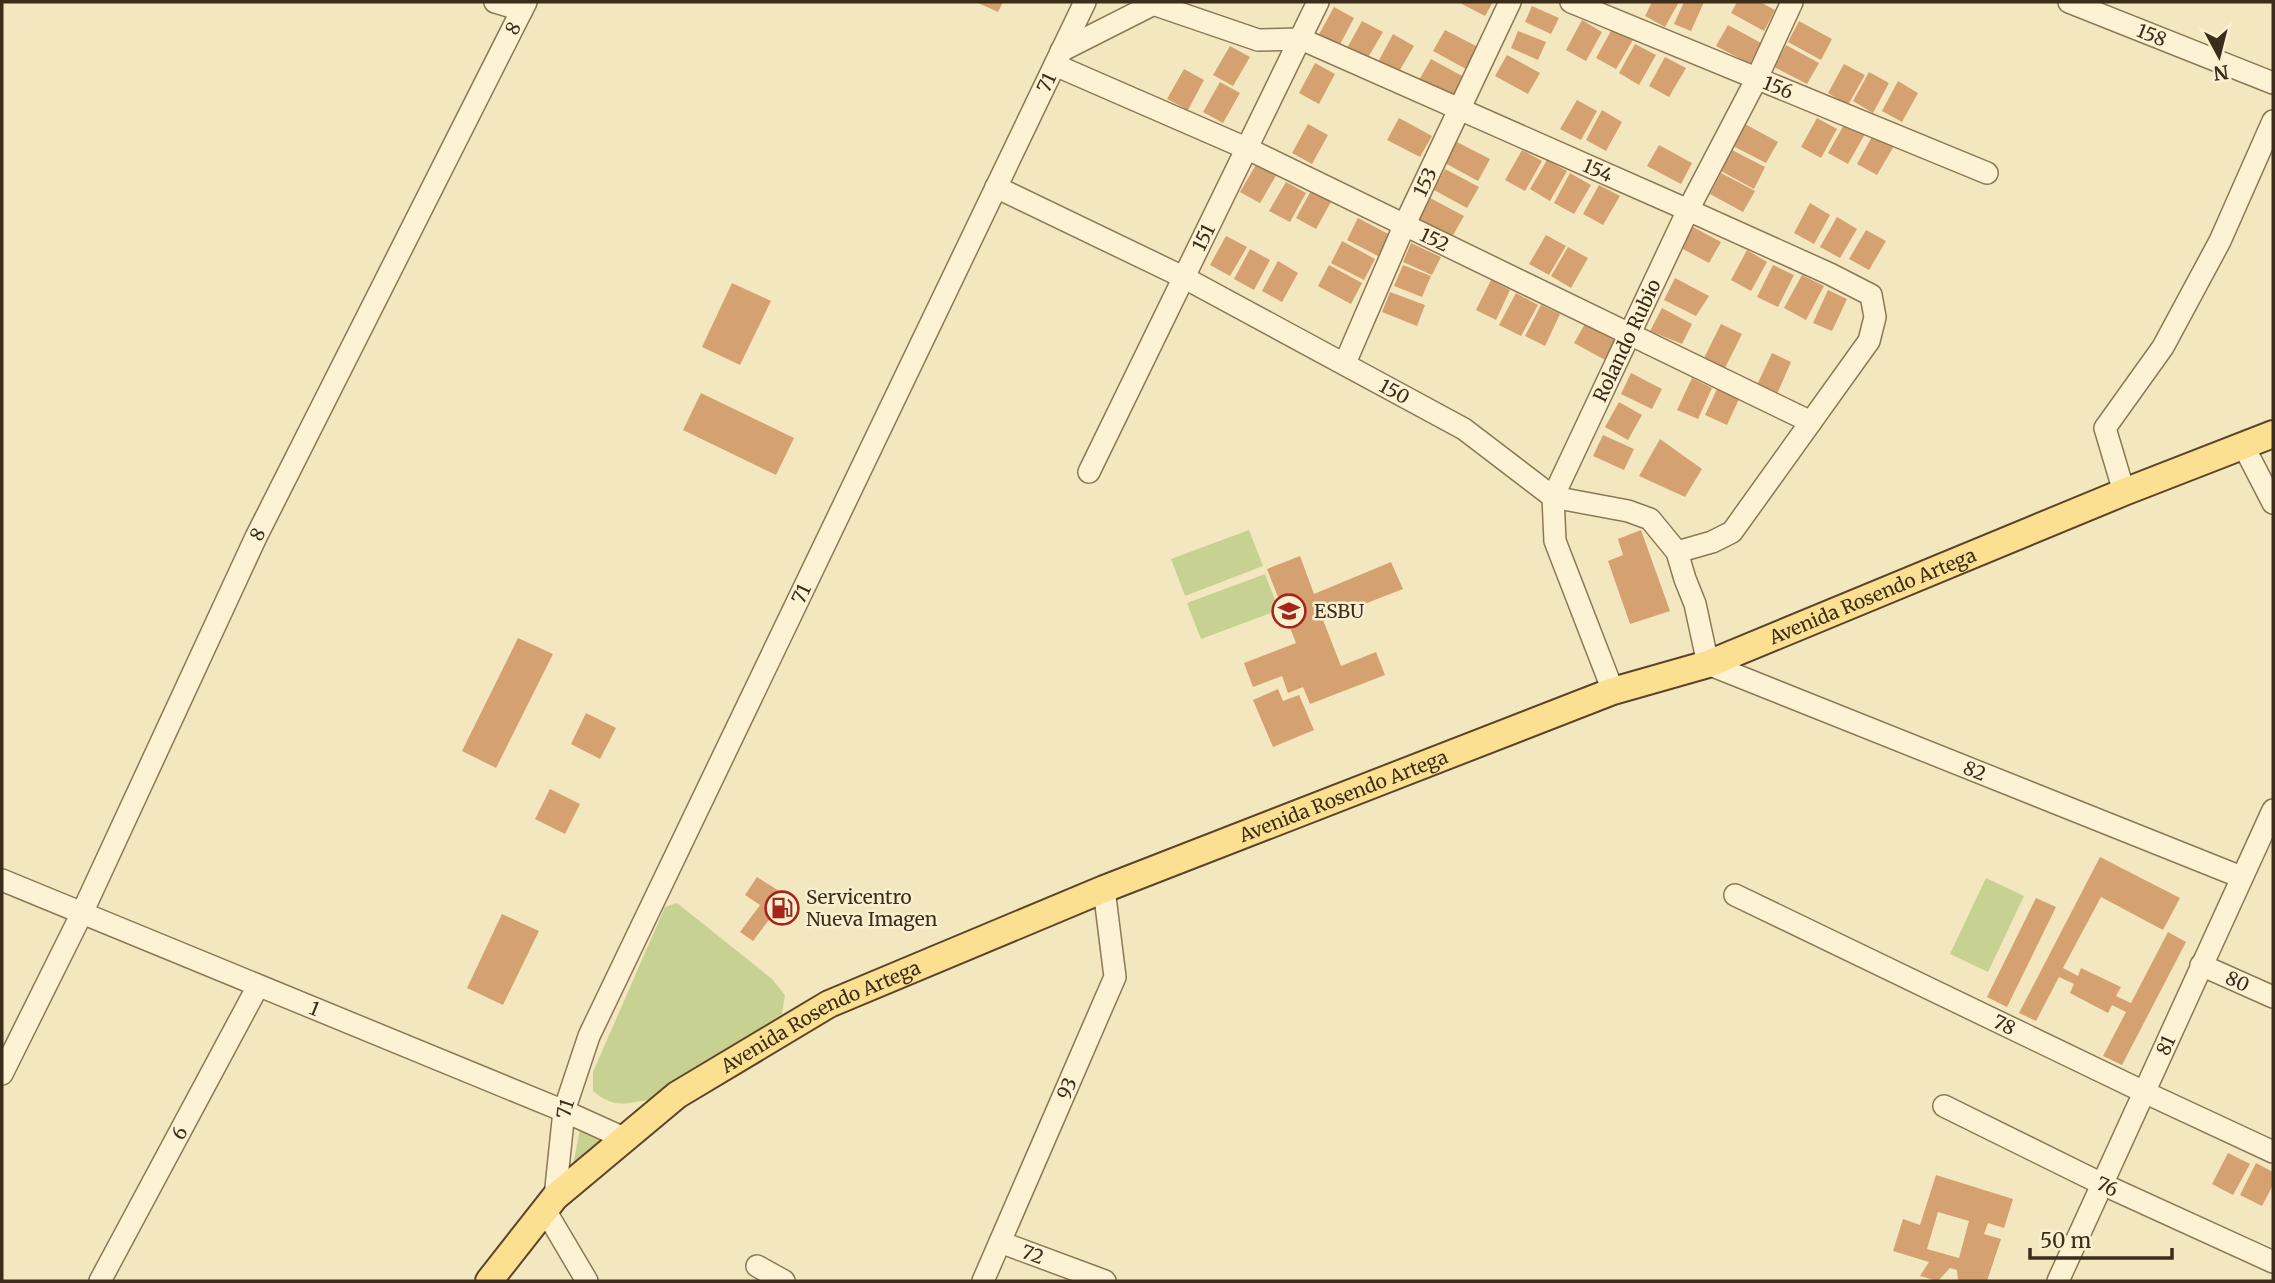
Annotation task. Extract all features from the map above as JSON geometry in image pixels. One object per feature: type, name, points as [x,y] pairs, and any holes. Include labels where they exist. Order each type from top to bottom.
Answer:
[{"type":"main road","name":"Avenida Rosendo Artega","points":[[489,1281],[550,1204],[677,1095],[829,1004],[1104,889],[1613,691],[1708,664],[2124,492],[2273,434]]},
{"type":"street","points":[[495,2],[524,6]]},
{"type":"street","name":"71","points":[[550,1204],[564,1111],[589,1036],[1085,2]]},
{"type":"street","name":"151","points":[[1089,472],[1318,2]]},
{"type":"street","name":"153","points":[[1345,363],[1405,224],[1510,2]]},
{"type":"street","name":"156","points":[[1571,2],[1987,173]]},
{"type":"street","name":"Rolando Rubio","points":[[1613,691],[1555,541],[1553,497],[1688,210],[1757,78],[1793,2]]},
{"type":"street","name":"158","points":[[2068,2],[2273,83]]},
{"type":"street","points":[[1058,58],[1149,3],[1258,40],[1301,39]]},
{"type":"street","name":"8","points":[[2,1074],[82,913],[256,537],[524,6]]},
{"type":"street","name":"154","points":[[1301,39],[1688,210],[1871,295],[1875,317],[1869,341],[1811,422]]},
{"type":"street","name":"152","points":[[1058,58],[1630,332],[1811,422]]},
{"type":"street","points":[[2124,492],[2105,428],[2174,328],[2220,241],[2273,121]]},
{"type":"street","name":"150","points":[[996,187],[1184,277],[1464,429],[1553,497],[1628,511],[1650,519],[1677,552],[1695,604],[1708,664]]},
{"type":"street","points":[[1677,552],[1712,542],[1732,532],[1811,422]]},
{"type":"street","points":[[2243,445],[2273,503]]},
{"type":"street","name":"82","points":[[1708,664],[2241,877]]},
{"type":"street","name":"81","points":[[2058,1281],[2273,810]]},
{"type":"street","name":"1","points":[[2,880],[626,1139]]},
{"type":"street","name":"93","points":[[983,1281],[1115,977],[1104,889]]},
{"type":"street","name":"78","points":[[1735,895],[2273,1152]]},
{"type":"street","name":"80","points":[[2201,965],[2273,997]]},
{"type":"street","name":"6","points":[[100,1281],[258,986]]},
{"type":"street","name":"76","points":[[1944,1106],[2102,1184],[2273,1262]]},
{"type":"street","points":[[550,1204],[587,1281]]},
{"type":"street","name":"72","points":[[1000,1242],[1105,1281]]},
{"type":"street","points":[[757,1266],[784,1281]]},
{"type":"green space","points":[[1249,530],[1263,566],[1185,596],[1171,559]]},
{"type":"green space","points":[[1265,574],[1279,610],[1201,639],[1187,603]]},
{"type":"green space","points":[[1986,878],[2024,896],[1988,972],[1950,954]]},
{"type":"green space","points":[[677,903],[772,979],[785,995],[782,1014],[648,1100],[625,1103],[607,1100],[593,1091],[593,1072],[665,907]]},
{"type":"green space","points":[[580,1129],[604,1140],[572,1170]]},
{"type":"building","points":[[976,2],[1003,2],[998,12]]},
{"type":"building","points":[[1458,2],[1493,2],[1485,16]]},
{"type":"building","points":[[1652,2],[1679,2],[1665,27],[1645,16]]},
{"type":"building","points":[[1684,2],[1704,2],[1691,31],[1674,24]]},
{"type":"building","points":[[1737,2],[1760,2],[1775,10],[1764,31],[1731,13]]},
{"type":"building","points":[[1532,6],[1559,18],[1551,34],[1525,22]]},
{"type":"building","points":[[1334,7],[1354,18],[1338,48],[1318,36]]},
{"type":"building","points":[[1582,20],[1602,32],[1586,61],[1566,50]]},
{"type":"building","points":[[1362,21],[1383,32],[1366,61],[1346,50]]},
{"type":"building","points":[[1799,21],[1832,39],[1821,60],[1788,42]]},
{"type":"building","points":[[1728,25],[1761,43],[1750,64],[1716,46]]},
{"type":"building","points":[[1612,29],[1633,40],[1616,69],[1596,58]]},
{"type":"building","points":[[1445,30],[1478,47],[1466,69],[1433,51]]},
{"type":"building","points":[[1518,31],[1546,42],[1538,60],[1511,48]]},
{"type":"building","points":[[1393,34],[1414,46],[1397,75],[1377,64]]},
{"type":"building","points":[[1635,44],[1656,55],[1639,85],[1619,73]]},
{"type":"building","points":[[1786,45],[1819,63],[1807,84],[1774,67]]},
{"type":"building","points":[[1230,46],[1250,57],[1233,86],[1213,75]]},
{"type":"building","points":[[1507,55],[1540,73],[1528,94],[1495,76]]},
{"type":"building","points":[[1665,57],[1686,68],[1669,97],[1649,86]]},
{"type":"building","points":[[1431,59],[1464,77],[1453,98],[1419,80]]},
{"type":"building","points":[[1315,63],[1335,74],[1319,104],[1299,93]]},
{"type":"building","points":[[1844,64],[1865,75],[1848,105],[1828,93]]},
{"type":"building","points":[[1184,69],[1204,80],[1188,110],[1167,99]]},
{"type":"building","points":[[1869,72],[1889,83],[1873,113],[1853,101]]},
{"type":"building","points":[[1898,81],[1918,93],[1902,122],[1882,111]]},
{"type":"building","points":[[1220,82],[1240,93],[1223,123],[1203,112]]},
{"type":"building","points":[[1577,100],[1597,111],[1581,140],[1560,129]]},
{"type":"building","points":[[1602,110],[1622,122],[1606,151],[1586,140]]},
{"type":"building","points":[[1399,118],[1432,136],[1420,157],[1387,140]]},
{"type":"building","points":[[1817,118],[1837,129],[1821,158],[1801,147]]},
{"type":"building","points":[[1845,123],[1865,134],[1848,164],[1828,153]]},
{"type":"building","points":[[1308,124],[1328,135],[1312,164],[1292,153]]},
{"type":"building","points":[[1745,124],[1778,142],[1766,163],[1733,146]]},
{"type":"building","points":[[1873,135],[1894,146],[1877,175],[1857,164]]},
{"type":"building","points":[[1457,142],[1490,159],[1478,181],[1445,163]]},
{"type":"building","points":[[1659,145],[1692,163],[1681,184],[1647,166]]},
{"type":"building","points":[[1522,150],[1542,161],[1525,191],[1505,180]]},
{"type":"building","points":[[1732,150],[1765,167],[1754,189],[1721,171]]},
{"type":"building","points":[[1547,160],[1567,171],[1550,201],[1530,189]]},
{"type":"building","points":[[1257,163],[1277,174],[1260,203],[1240,192]]},
{"type":"building","points":[[1445,169],[1479,187],[1467,208],[1434,190]]},
{"type":"building","points":[[1570,173],[1591,185],[1574,214],[1554,203]]},
{"type":"building","points":[[1721,173],[1755,191],[1743,212],[1710,194]]},
{"type":"building","points":[[1286,182],[1306,193],[1290,222],[1269,211]]},
{"type":"building","points":[[1599,185],[1620,196],[1603,225],[1583,214]]},
{"type":"building","points":[[1312,189],[1332,200],[1316,229],[1296,218]]},
{"type":"building","points":[[1430,198],[1464,216],[1452,237],[1419,219]]},
{"type":"building","points":[[1810,203],[1830,215],[1814,244],[1794,233]]},
{"type":"building","points":[[1837,217],[1857,229],[1840,258],[1820,247]]},
{"type":"building","points":[[1358,218],[1392,236],[1380,257],[1347,240]]},
{"type":"building","points":[[1693,227],[1721,242],[1709,263],[1681,248]]},
{"type":"building","points":[[1866,230],[1886,241],[1869,270],[1849,259]]},
{"type":"building","points":[[1546,235],[1566,246],[1549,275],[1529,264]]},
{"type":"building","points":[[1226,236],[1247,247],[1230,276],[1210,265]]},
{"type":"building","points":[[1342,241],[1375,259],[1364,280],[1331,263]]},
{"type":"building","points":[[1411,243],[1441,257],[1432,275],[1403,262]]},
{"type":"building","points":[[1568,247],[1588,258],[1571,288],[1551,276]]},
{"type":"building","points":[[1250,249],[1270,260],[1254,290],[1234,279]]},
{"type":"building","points":[[1747,250],[1767,262],[1751,291],[1731,280]]},
{"type":"building","points":[[1278,261],[1298,273],[1282,302],[1262,291]]},
{"type":"building","points":[[1329,265],[1362,283],[1351,304],[1318,286]]},
{"type":"building","points":[[1403,265],[1431,276],[1422,297],[1394,286]]},
{"type":"building","points":[[1773,265],[1794,275],[1778,307],[1757,297]]},
{"type":"building","points":[[1802,275],[1824,286],[1806,320],[1784,308]]},
{"type":"building","points":[[1675,278],[1709,296],[1696,316],[1664,300]]},
{"type":"building","points":[[1491,280],[1510,290],[1496,320],[1476,310]]},
{"type":"building","points":[[732,283],[771,301],[740,365],[702,347]]},
{"type":"building","points":[[1828,290],[1847,299],[1832,331],[1813,323]]},
{"type":"building","points":[[1390,292],[1425,305],[1417,326],[1382,312]]},
{"type":"building","points":[[1516,293],[1538,305],[1521,336],[1499,325]]},
{"type":"building","points":[[1541,305],[1560,314],[1545,346],[1525,336]]},
{"type":"building","points":[[1662,308],[1692,324],[1682,344],[1650,331]]},
{"type":"building","points":[[1585,324],[1618,342],[1607,361],[1574,343]]},
{"type":"building","points":[[1721,324],[1742,334],[1724,370],[1703,360]]},
{"type":"building","points":[[1772,353],[1791,362],[1777,394],[1757,385]]},
{"type":"building","points":[[1631,373],[1662,389],[1652,409],[1621,394]]},
{"type":"building","points":[[1692,378],[1712,388],[1698,419],[1677,410]]},
{"type":"building","points":[[1717,389],[1739,399],[1727,425],[1705,415]]},
{"type":"building","points":[[701,393],[794,438],[776,475],[683,430]]},
{"type":"building","points":[[1619,402],[1642,415],[1628,440],[1605,427]]},
{"type":"building","points":[[1603,435],[1634,449],[1624,470],[1593,456]]},
{"type":"building","points":[[1660,439],[1702,469],[1685,497],[1639,476]]},
{"type":"building","points":[[1641,530],[1670,611],[1630,624],[1608,561],[1623,555],[1618,539]]},
{"type":"building","points":[[1300,556],[1314,594],[1391,562],[1403,589],[1323,620],[1341,666],[1376,652],[1385,675],[1310,704],[1303,687],[1288,693],[1282,676],[1253,687],[1244,663],[1296,643],[1267,569]]},
{"type":"building","points":[[518,638],[553,654],[496,768],[462,751]]},
{"type":"building","points":[[1278,689],[1283,701],[1299,695],[1314,730],[1273,747],[1253,700]]},
{"type":"building","points":[[586,713],[616,728],[600,759],[571,744]]},
{"type":"building","points":[[550,789],[580,804],[565,834],[535,819]]},
{"type":"building","points":[[2100,857],[2180,898],[2163,930],[2101,897],[2063,968],[2078,976],[2081,968],[2121,987],[2116,996],[2131,1003],[2168,932],[2186,942],[2122,1065],[2103,1056],[2126,1012],[2112,1005],[2108,1013],[2070,993],[2074,984],[2059,977],[2036,1021],[2019,1013]]},
{"type":"building","points":[[757,877],[787,896],[753,941],[740,932],[760,905],[745,895]]},
{"type":"building","points":[[2036,898],[2056,907],[2007,1007],[1987,997]]},
{"type":"building","points":[[502,914],[539,931],[503,1005],[467,988]]},
{"type":"building","points":[[2228,1153],[2250,1164],[2233,1195],[2212,1184]]},
{"type":"building","points":[[2256,1163],[2273,1172],[2273,1185],[2262,1206],[2240,1195]]},
{"type":"building","points":[[1936,1175],[2013,1199],[2004,1228],[1988,1223],[1984,1234],[2001,1239],[1987,1281],[1958,1281],[1957,1270],[1950,1268],[1938,1281],[1920,1276],[1929,1262],[1893,1251],[1903,1219],[1920,1225]],"holes":[[[1938,1212],[1969,1221],[1959,1258],[1927,1249]]]},
{"type":"place","name":"ESBU","points":[[1289,611]]},
{"type":"place","name":"Servicentro Nueva Imagen","points":[[782,908]]}]
